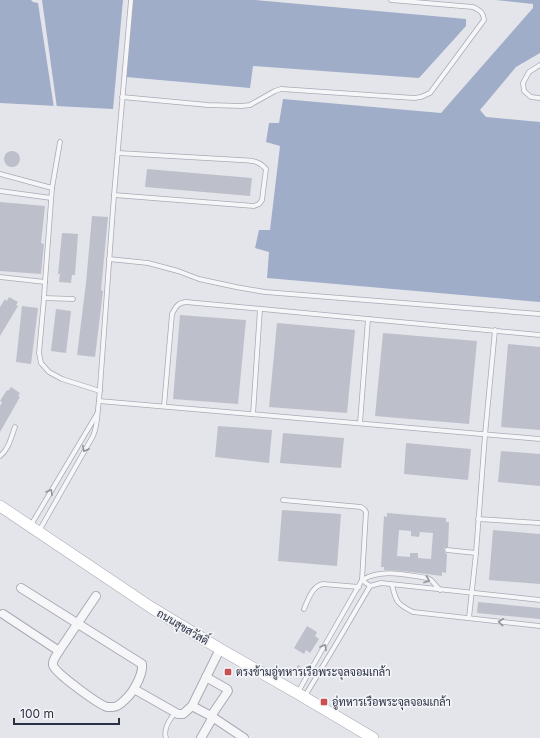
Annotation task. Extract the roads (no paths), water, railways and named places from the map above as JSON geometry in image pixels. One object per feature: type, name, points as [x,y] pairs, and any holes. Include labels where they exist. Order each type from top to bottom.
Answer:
[{"type":"main road","name":"ถนนสุขสวัสดิ์","points":[[0,506],[152,608],[373,738]]},
{"type":"street","points":[[21,588],[77,624],[142,664],[143,669],[134,689],[129,696],[114,708],[106,706],[74,686],[53,666],[59,651],[77,624],[96,596]]},
{"type":"street","points":[[3,614],[59,651]]},
{"type":"street","points":[[134,689],[178,714],[183,714],[192,706],[220,649]]},
{"type":"street","points":[[201,738],[228,691],[208,675]]},
{"type":"street","points":[[192,706],[212,717],[242,738]]},
{"type":"lane","points":[[34,529],[96,429],[131,0]]},
{"type":"lane","points":[[122,97],[208,105],[242,106],[250,105],[275,91],[281,90],[353,95],[414,98],[421,97],[430,93],[484,20],[483,15],[480,10],[474,7],[391,0]]},
{"type":"lane","points":[[540,65],[529,72],[523,83],[524,91],[531,97],[540,98]]},
{"type":"lane","points":[[60,142],[51,198],[39,353],[41,364],[49,372],[62,379],[100,391]]},
{"type":"lane","points":[[114,195],[254,206],[259,204],[262,200],[266,169],[258,162],[240,160],[118,153]]},
{"type":"lane","points":[[0,174],[52,188]]},
{"type":"lane","points":[[0,191],[51,198]]},
{"type":"lane","points":[[109,259],[148,263],[178,271],[199,279],[265,292],[540,314]]},
{"type":"lane","points":[[0,277],[45,282]]},
{"type":"lane","points":[[44,298],[73,300]]},
{"type":"lane","points":[[164,406],[172,314],[176,306],[180,303],[186,302],[260,308],[540,335]]},
{"type":"lane","points":[[253,414],[260,308]]},
{"type":"lane","points":[[360,423],[368,319]]},
{"type":"lane","points":[[469,618],[476,553],[494,330]]},
{"type":"lane","points":[[99,401],[540,439]]},
{"type":"lane","points":[[34,529],[97,413]]},
{"type":"lane","points":[[0,456],[8,446],[14,427]]},
{"type":"lane","points":[[283,500],[361,507],[366,512],[362,580],[331,634],[301,695]]},
{"type":"lane","points":[[478,518],[540,523]]},
{"type":"lane","points":[[447,550],[476,553]]},
{"type":"lane","points":[[362,580],[374,575],[390,573],[427,578],[431,580],[440,590]]},
{"type":"lane","points":[[409,586],[410,576]]},
{"type":"lane","points":[[362,580],[370,586]]},
{"type":"lane","points":[[301,695],[339,639],[370,586],[381,583],[540,600]]},
{"type":"lane","points":[[304,609],[311,593],[318,585],[323,584],[359,587]]},
{"type":"lane","points":[[392,584],[395,597],[400,605],[413,612],[540,626]]},
{"type":"lane","points":[[331,634],[339,639]]},
{"type":"lane","points":[[166,738],[165,730],[175,712]]},
{"type":"water","points":[[0,0],[123,0],[113,109],[0,103]]},
{"type":"water","points":[[133,0],[255,0],[466,19],[466,26],[419,78],[253,66],[250,88],[126,77]]},
{"type":"water","points":[[496,0],[540,0],[540,53],[516,67],[480,110],[486,117],[540,122],[540,302],[267,278],[269,252],[255,248],[259,230],[270,230],[280,146],[266,142],[269,123],[279,123],[283,99],[441,113],[533,8],[533,4]]},
{"type":"place","name":"ตรงข้ามอู่ทหารเรือพระจุลจอมเกล้า","points":[[228,672]]},
{"type":"place","name":"อู่ทหารเรือพระจุลจอมเกล้า","points":[[324,702]]}]
